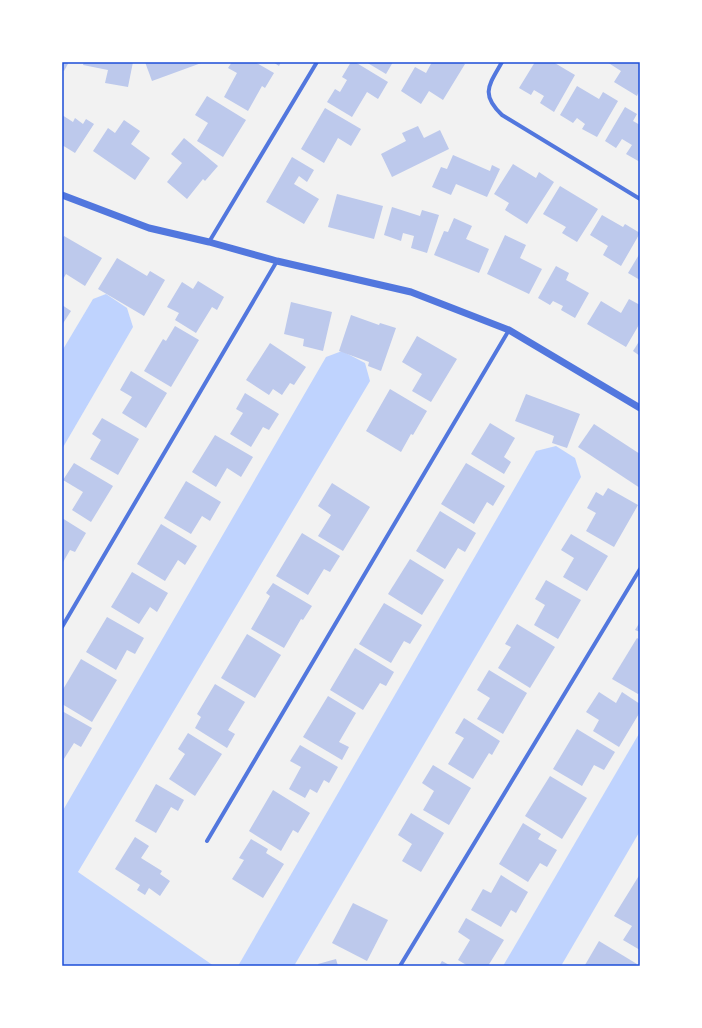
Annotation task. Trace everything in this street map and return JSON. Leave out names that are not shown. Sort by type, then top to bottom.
[{"type":"street","points":[[209,242],[317,62]]},
{"type":"street","points":[[502,62],[489,83],[488,92],[490,101],[502,116],[640,199]]},
{"type":"street","points":[[62,195],[149,228],[209,242],[277,261],[411,292],[509,330],[640,408]]},
{"type":"street","points":[[62,626],[277,261]]},
{"type":"street","points":[[207,841],[509,330]]},
{"type":"street","points":[[400,966],[640,569]]},
{"type":"water","points":[[106,294],[127,308],[133,327],[62,449],[62,351],[93,299]]},
{"type":"water","points":[[342,351],[365,363],[370,381],[78,872],[214,966],[62,966],[62,812],[326,357]]},
{"type":"water","points":[[556,446],[575,458],[581,477],[294,966],[238,966],[536,451]]},
{"type":"water","points":[[640,732],[640,831],[561,966],[503,966]]},
{"type":"building","points":[[62,62],[69,62],[64,71],[62,69]]},
{"type":"building","points":[[84,62],[133,62],[128,87],[105,83],[108,70],[83,65]]},
{"type":"building","points":[[145,62],[204,62],[152,81]]},
{"type":"building","points":[[232,62],[255,62],[274,73],[265,88],[262,86],[248,111],[224,97],[237,73],[228,68]]},
{"type":"building","points":[[273,62],[281,62],[279,66]]},
{"type":"building","points":[[351,62],[355,62],[388,82],[378,99],[367,92],[352,117],[327,102],[335,89],[340,92],[347,80],[342,77]]},
{"type":"building","points":[[366,62],[393,62],[386,74]]},
{"type":"building","points":[[432,62],[461,62],[465,64],[443,100],[429,91],[421,104],[401,91],[415,67],[426,73]]},
{"type":"building","points":[[535,62],[553,62],[575,75],[554,112],[540,103],[544,96],[534,90],[531,95],[519,88]]},
{"type":"building","points":[[607,62],[640,62],[640,89],[637,96],[614,82],[621,71]]},
{"type":"building","points":[[577,86],[599,99],[603,92],[618,101],[597,137],[582,129],[585,124],[577,118],[573,123],[560,115]]},
{"type":"building","points":[[207,96],[246,120],[223,157],[197,141],[208,123],[195,115]]},
{"type":"building","points":[[625,107],[637,114],[633,121],[640,125],[640,162],[626,154],[632,145],[622,139],[616,148],[605,141]]},
{"type":"building","points":[[325,108],[361,129],[351,146],[338,138],[324,163],[301,149]]},
{"type":"building","points":[[62,115],[73,122],[75,118],[83,124],[86,119],[94,124],[75,153],[62,145]]},
{"type":"building","points":[[124,120],[140,131],[131,144],[150,158],[135,180],[93,151],[108,128],[115,133]]},
{"type":"building","points":[[418,126],[424,138],[440,130],[449,149],[392,177],[381,154],[406,141],[402,133]]},
{"type":"building","points":[[184,138],[218,166],[205,181],[203,179],[187,199],[167,182],[182,163],[171,154]]},
{"type":"building","points":[[453,155],[490,171],[492,165],[500,169],[487,197],[456,184],[451,195],[432,187],[441,167],[447,169]]},
{"type":"building","points":[[292,157],[314,170],[307,182],[299,176],[294,184],[319,199],[304,224],[266,202]]},
{"type":"building","points":[[513,164],[536,178],[539,172],[554,182],[527,224],[505,210],[509,203],[494,194]]},
{"type":"building","points":[[560,186],[598,209],[577,242],[562,233],[566,227],[543,214]]},
{"type":"building","points":[[337,194],[383,206],[374,239],[328,227]]},
{"type":"building","points":[[392,207],[420,216],[422,210],[439,215],[427,253],[411,248],[414,236],[403,233],[401,241],[384,235]]},
{"type":"building","points":[[602,215],[623,227],[625,224],[640,233],[621,266],[603,255],[608,246],[590,235]]},
{"type":"building","points":[[454,218],[472,226],[466,239],[489,249],[479,273],[434,255],[444,231],[448,232]]},
{"type":"building","points":[[505,235],[526,245],[520,258],[542,269],[529,294],[487,274]]},
{"type":"building","points":[[64,236],[102,258],[85,286],[66,274],[62,281],[62,239]]},
{"type":"building","points":[[640,253],[640,280],[628,273]]},
{"type":"building","points":[[117,258],[147,276],[150,271],[165,280],[144,316],[98,289]]},
{"type":"building","points":[[556,266],[569,273],[566,280],[589,293],[575,318],[561,310],[563,306],[553,301],[550,305],[538,298]]},
{"type":"building","points":[[198,281],[224,297],[217,310],[212,307],[196,333],[175,320],[179,313],[167,307],[182,282],[193,289]]},
{"type":"building","points":[[629,299],[640,305],[640,323],[626,347],[587,324],[601,301],[621,313]]},
{"type":"building","points":[[291,302],[332,312],[323,351],[303,346],[304,339],[284,334]]},
{"type":"building","points":[[62,305],[71,311],[62,325]]},
{"type":"building","points":[[351,315],[379,325],[380,323],[396,328],[381,371],[368,366],[369,362],[339,351]]},
{"type":"building","points":[[175,326],[199,340],[171,387],[144,371],[163,339],[166,341]]},
{"type":"building","points":[[417,336],[457,359],[431,402],[412,391],[422,374],[402,362]]},
{"type":"building","points":[[640,340],[640,356],[633,351]]},
{"type":"building","points":[[270,343],[306,367],[294,385],[290,383],[282,395],[273,389],[269,395],[246,380]]},
{"type":"building","points":[[131,371],[167,393],[146,428],[122,413],[132,397],[120,390]]},
{"type":"building","points":[[390,389],[427,411],[401,452],[366,431]]},
{"type":"building","points":[[245,393],[279,414],[269,430],[263,427],[251,447],[230,434],[243,413],[236,409]]},
{"type":"building","points":[[526,394],[580,414],[567,448],[552,443],[554,436],[515,421]]},
{"type":"building","points":[[102,418],[139,439],[118,475],[90,459],[101,440],[92,434]]},
{"type":"building","points":[[490,423],[515,438],[504,457],[511,462],[504,474],[471,454]]},
{"type":"building","points":[[594,424],[640,454],[640,488],[578,447]]},
{"type":"building","points":[[215,435],[253,457],[241,477],[227,468],[216,487],[192,472]]},
{"type":"building","points":[[74,463],[113,486],[91,522],[72,510],[83,492],[63,480]]},
{"type":"building","points":[[466,463],[505,486],[493,506],[487,502],[474,524],[441,504]]},
{"type":"building","points":[[186,481],[221,502],[210,521],[202,516],[191,534],[164,518]]},
{"type":"building","points":[[332,483],[370,507],[343,551],[318,536],[331,515],[318,506]]},
{"type":"building","points":[[608,488],[638,505],[614,547],[586,531],[596,513],[587,508],[596,492],[603,496]]},
{"type":"building","points":[[440,511],[476,533],[465,552],[458,548],[445,569],[416,551]]},
{"type":"building","points":[[62,518],[86,533],[75,552],[70,550],[62,564]]},
{"type":"building","points":[[161,524],[197,546],[185,565],[178,560],[165,581],[137,564]]},
{"type":"building","points":[[302,533],[340,556],[330,572],[324,569],[308,595],[276,576]]},
{"type":"building","points":[[571,534],[608,556],[587,591],[563,577],[574,558],[561,550]]},
{"type":"building","points":[[410,559],[444,580],[422,615],[388,594]]},
{"type":"building","points":[[132,572],[168,593],[157,612],[150,607],[139,624],[111,607]]},
{"type":"building","points":[[546,580],[581,600],[558,639],[534,625],[545,605],[535,599]]},
{"type":"building","points":[[273,583],[312,606],[303,620],[301,619],[284,648],[251,629],[270,596],[266,593]]},
{"type":"building","points":[[384,603],[422,625],[410,644],[404,641],[391,663],[359,644]]},
{"type":"building","points":[[107,617],[144,638],[135,654],[127,650],[116,670],[86,652]]},
{"type":"building","points":[[640,622],[640,632],[635,630]]},
{"type":"building","points":[[517,624],[555,647],[530,688],[498,668],[511,647],[505,644]]},
{"type":"building","points":[[247,634],[281,655],[255,698],[221,678]]},
{"type":"building","points":[[637,638],[640,640],[640,692],[638,694],[612,679]]},
{"type":"building","points":[[355,648],[394,672],[386,686],[380,683],[363,710],[330,690]]},
{"type":"building","points":[[81,659],[117,680],[92,722],[62,704],[62,691]]},
{"type":"building","points":[[489,670],[527,693],[503,734],[477,719],[490,698],[477,690]]},
{"type":"building","points":[[215,684],[245,702],[228,730],[235,734],[227,748],[195,728],[201,717],[197,714]]},
{"type":"building","points":[[599,692],[616,703],[622,692],[640,704],[640,712],[619,747],[593,731],[599,720],[586,712]]},
{"type":"building","points":[[328,696],[356,713],[339,742],[349,747],[342,760],[303,737]]},
{"type":"building","points":[[62,711],[92,728],[81,747],[74,743],[62,762]]},
{"type":"building","points":[[464,718],[500,741],[492,755],[489,753],[473,779],[448,764],[464,738],[455,733]]},
{"type":"building","points":[[577,729],[615,752],[604,770],[594,765],[582,786],[553,769]]},
{"type":"building","points":[[188,733],[222,754],[195,796],[169,779],[185,754],[178,749]]},
{"type":"building","points":[[300,745],[338,767],[329,783],[324,780],[317,793],[310,789],[305,798],[289,789],[301,767],[290,761]]},
{"type":"building","points":[[433,765],[471,788],[449,825],[423,810],[434,791],[422,783]]},
{"type":"building","points":[[550,776],[587,798],[562,839],[525,816]]},
{"type":"building","points":[[156,784],[184,800],[178,811],[171,807],[156,833],[135,821]]},
{"type":"building","points":[[273,790],[310,813],[298,833],[293,830],[281,851],[249,831]]},
{"type":"building","points":[[411,813],[444,833],[421,872],[402,861],[412,844],[398,835]]},
{"type":"building","points":[[523,823],[541,834],[538,839],[557,850],[547,867],[540,863],[528,882],[499,864]]},
{"type":"building","points":[[135,837],[149,846],[141,858],[162,871],[160,874],[170,881],[160,896],[149,888],[145,895],[137,890],[140,885],[115,869]]},
{"type":"building","points":[[251,839],[268,849],[266,853],[284,864],[263,898],[232,879],[244,860],[239,858]]},
{"type":"building","points":[[640,874],[640,950],[623,940],[632,926],[614,916]]},
{"type":"building","points":[[501,875],[528,892],[516,913],[511,910],[501,927],[471,910],[483,889],[491,893]]},
{"type":"building","points":[[353,903],[388,920],[367,961],[332,943]]},
{"type":"building","points":[[466,918],[504,940],[488,966],[468,966],[458,960],[470,940],[458,932]]},
{"type":"building","points":[[599,941],[637,964],[635,966],[586,966],[585,965]]},
{"type":"building","points":[[336,959],[338,966],[319,966],[318,964]]},
{"type":"building","points":[[442,961],[451,966],[439,966]]}]
